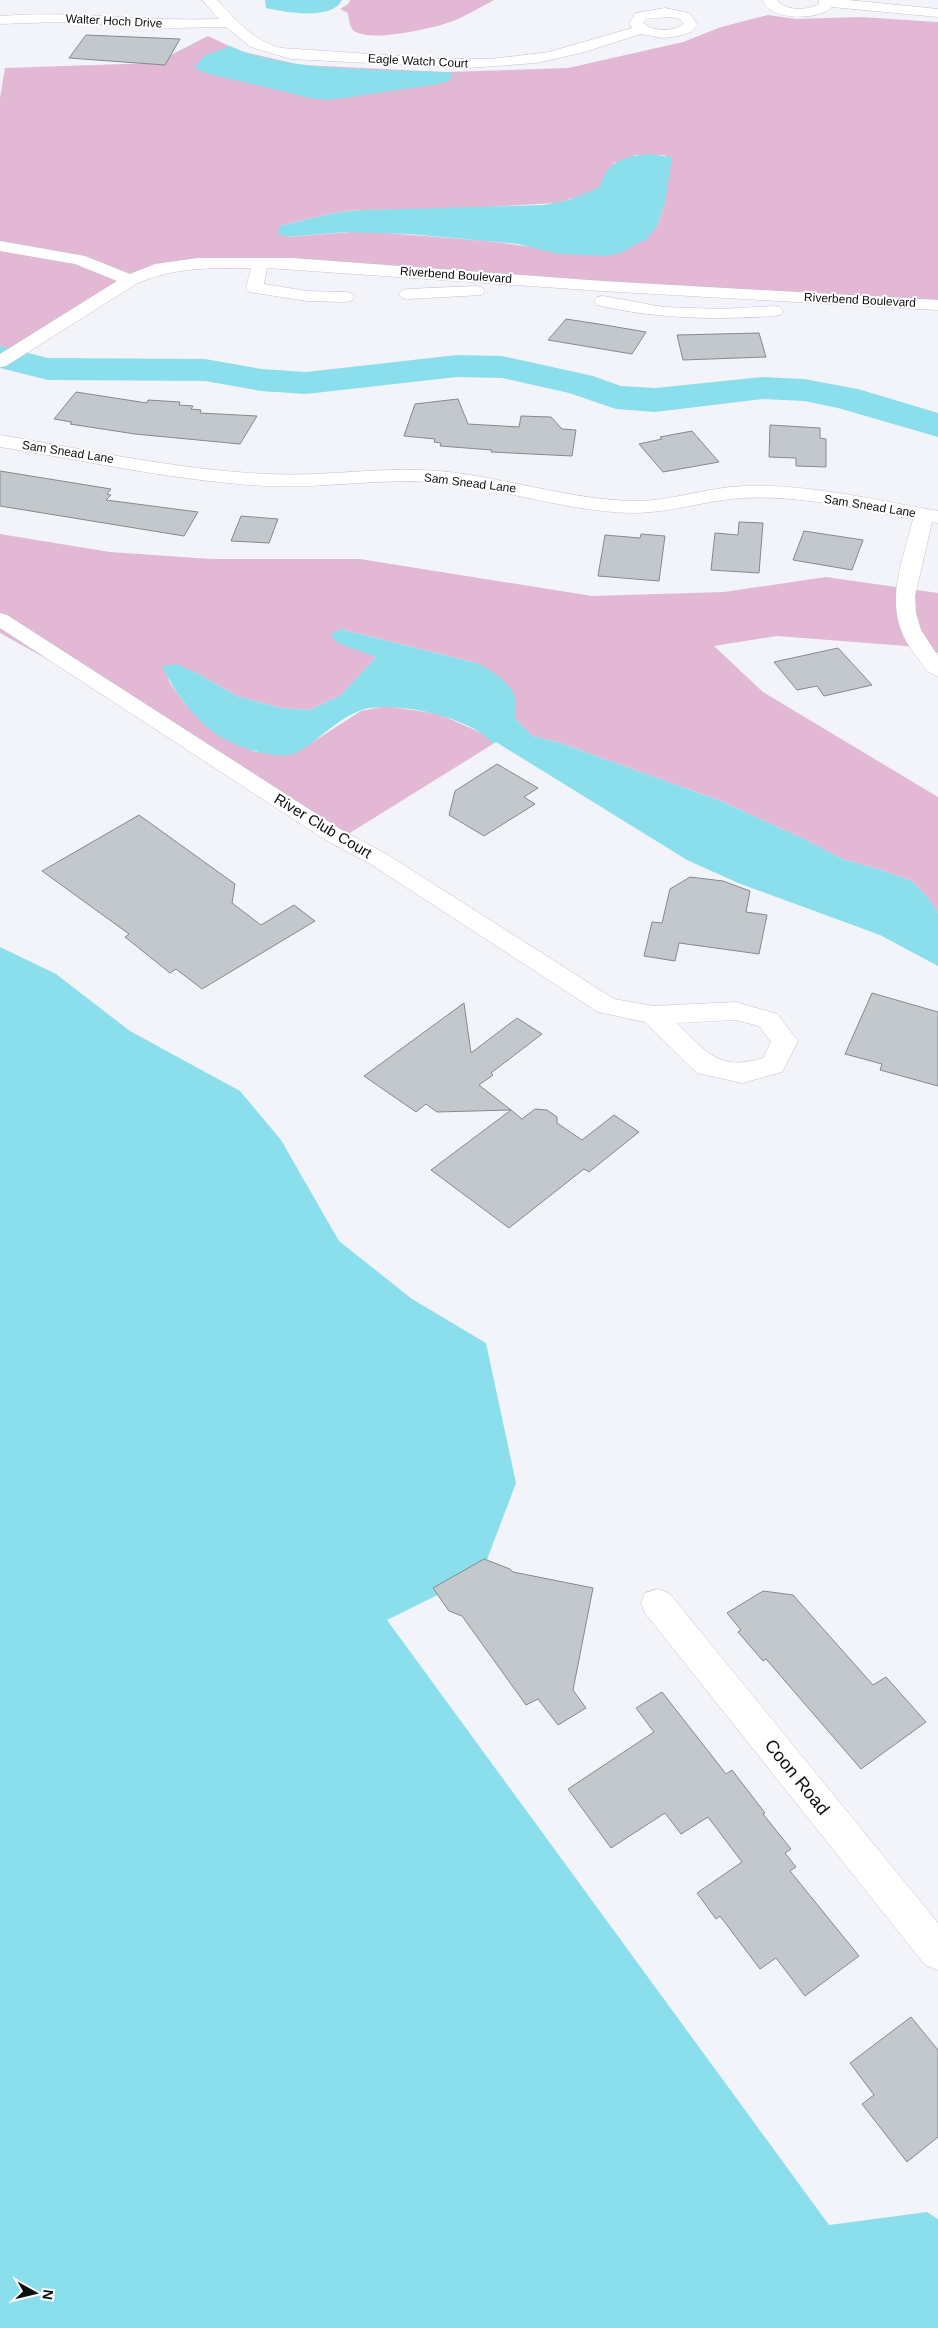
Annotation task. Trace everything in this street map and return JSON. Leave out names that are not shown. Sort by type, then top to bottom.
[{"type":"street","name":"Eagle Watch Court","points":[[209,0],[228,23],[253,43],[281,52],[477,64],[516,62],[550,56],[642,29]]},
{"type":"street","points":[[770,0],[771,4],[775,7],[799,12],[822,8],[826,1],[938,13]]},
{"type":"street","name":"Walter Hoch Drive","points":[[0,20],[52,17],[183,24],[228,23]]},
{"type":"street","points":[[0,246],[79,260],[130,280]]},
{"type":"street","points":[[260,263],[256,288],[306,296],[345,297]]},
{"type":"street","name":"Riverbend Boulevard","points":[[0,362],[130,280],[155,268],[177,265],[260,263],[534,285],[663,312],[722,314],[765,311],[834,313],[843,299],[938,305]]},
{"type":"street","points":[[408,294],[534,285]]},
{"type":"street","name":"Sam Snead Lane","points":[[0,441],[244,479],[297,481],[383,476],[436,477],[619,506],[660,506],[718,494],[766,492],[794,494],[931,516]]},
{"type":"street","points":[[931,516],[905,588],[904,603],[911,633],[922,652],[938,670]]},
{"type":"street","name":"River Club Court","points":[[0,619],[332,834],[380,860],[608,1006],[653,1015]]},
{"type":"street","name":"Coon Road","points":[[657,1603],[938,1952]]},
{"type":"shaded area","points":[[350,0],[494,0],[448,23],[397,34],[372,35],[354,31],[351,27],[348,13],[340,9],[348,4]]},
{"type":"shaded area","points":[[768,15],[796,19],[860,17],[938,22],[938,309],[271,266],[212,265],[152,274],[14,356],[0,353],[0,98],[5,68],[155,63],[208,36],[240,51],[301,65],[445,72],[568,68],[683,42],[721,27]],"holes":[[[636,155],[665,155],[665,202],[657,226],[532,247],[487,241],[362,231],[288,237],[280,226],[333,213],[362,210],[469,208],[557,203],[582,196],[600,187],[614,163]]]},
{"type":"shaded area","points":[[0,534],[110,552],[211,559],[360,559],[592,596],[724,592],[826,577],[938,593],[938,653],[906,646],[777,636],[714,646],[763,692],[938,797],[938,913],[928,898],[912,881],[842,859],[804,839],[721,801],[560,743],[533,736],[515,719],[476,663],[340,629],[338,643],[377,656],[341,695],[310,710],[281,708],[237,696],[197,673],[163,666],[170,683],[185,704],[214,732],[256,752],[297,752],[361,711],[386,706],[439,714],[486,735],[493,744],[337,841],[131,706],[0,633]]},
{"type":"water","points":[[265,0],[342,0],[337,7],[328,11],[295,13],[266,8]]},
{"type":"water","points":[[230,46],[278,61],[306,65],[335,68],[445,72],[451,73],[453,77],[446,82],[432,85],[329,100],[315,99],[209,74],[194,68],[204,56]]},
{"type":"water","points":[[650,154],[672,157],[665,202],[657,226],[647,239],[620,253],[607,256],[558,254],[518,244],[409,234],[346,232],[287,237],[277,233],[280,226],[333,213],[362,210],[543,205],[569,200],[600,187],[607,171],[625,158]]},
{"type":"water","points":[[340,629],[476,663],[493,673],[509,687],[515,698],[515,719],[533,736],[560,743],[721,801],[804,839],[842,859],[912,881],[928,898],[938,913],[938,966],[880,935],[738,883],[687,860],[496,742],[493,744],[483,734],[451,719],[412,709],[376,707],[362,710],[345,718],[298,752],[290,755],[267,754],[242,747],[213,732],[197,718],[184,702],[162,666],[176,664],[197,673],[237,696],[281,708],[310,710],[341,695],[376,657],[338,643],[330,635]]},
{"type":"water","points":[[0,947],[56,974],[130,1031],[240,1091],[281,1140],[339,1241],[412,1299],[486,1343],[516,1483],[482,1573],[387,1620],[829,2225],[927,2212],[938,2219],[938,2328],[0,2328]]},
{"type":"building","points":[[86,35],[180,39],[165,65],[69,58]]},
{"type":"building","points":[[566,319],[646,332],[632,354],[548,340]]},
{"type":"building","points":[[759,333],[766,357],[683,360],[677,335]]},
{"type":"building","points":[[76,392],[147,403],[148,400],[180,402],[179,405],[193,406],[191,409],[201,410],[200,413],[257,416],[240,444],[135,434],[70,424],[72,422],[54,419]]},
{"type":"building","points":[[458,399],[468,424],[519,427],[521,416],[551,417],[562,429],[576,430],[572,456],[491,452],[492,450],[440,446],[441,443],[434,442],[435,439],[404,436],[415,404]]},
{"type":"building","points":[[770,425],[820,428],[820,438],[826,439],[826,467],[796,466],[796,458],[769,457]]},
{"type":"building","points":[[692,431],[719,462],[663,472],[639,444],[662,439],[660,437]]},
{"type":"building","points":[[0,471],[111,489],[107,494],[111,495],[106,500],[198,512],[184,536],[0,506]]},
{"type":"building","points":[[241,516],[278,519],[269,543],[231,541]]},
{"type":"building","points":[[739,522],[763,523],[759,573],[711,570],[715,533],[738,535]]},
{"type":"building","points":[[804,531],[863,540],[852,570],[793,560]]},
{"type":"building","points":[[641,534],[665,536],[659,581],[598,576],[605,535],[640,538]]},
{"type":"building","points":[[838,648],[872,685],[824,696],[817,686],[797,690],[774,662]]},
{"type":"building","points":[[497,764],[538,788],[524,797],[535,804],[484,836],[449,815],[455,791]]},
{"type":"building","points":[[139,815],[235,884],[232,903],[261,925],[294,905],[315,921],[202,989],[176,969],[170,973],[125,937],[129,934],[42,871]]},
{"type":"building","points":[[690,877],[723,881],[750,891],[746,912],[767,915],[759,954],[679,943],[675,961],[644,956],[652,922],[662,923],[670,889]]},
{"type":"building","points":[[872,993],[938,1012],[938,1086],[880,1070],[882,1064],[845,1054]]},
{"type":"building","points":[[464,1003],[471,1053],[517,1018],[542,1034],[491,1073],[493,1075],[479,1085],[511,1110],[437,1112],[426,1104],[416,1112],[364,1076]]},
{"type":"building","points":[[535,1109],[547,1110],[557,1117],[557,1123],[582,1140],[614,1115],[639,1132],[589,1172],[584,1169],[509,1228],[431,1170],[511,1110],[522,1119]]},
{"type":"building","points":[[484,1559],[510,1569],[513,1572],[593,1588],[573,1690],[586,1708],[558,1725],[538,1699],[526,1705],[462,1616],[449,1611],[433,1588]]},
{"type":"building","points":[[763,1591],[793,1595],[873,1685],[886,1677],[926,1722],[861,1769],[766,1659],[763,1661],[738,1632],[741,1630],[727,1613]]},
{"type":"building","points":[[662,1692],[726,1774],[732,1770],[765,1813],[763,1814],[791,1849],[785,1853],[796,1867],[790,1871],[859,1956],[805,1996],[776,1958],[760,1969],[720,1916],[716,1919],[697,1893],[742,1862],[708,1817],[681,1834],[665,1813],[611,1848],[568,1789],[654,1732],[636,1708]]},
{"type":"building","points":[[911,2017],[938,2050],[938,2137],[907,2162],[862,2104],[874,2095],[850,2063]]},
{"type":"waterway","points":[[0,357],[48,369],[205,370],[261,380],[306,383],[355,379],[457,366],[502,367],[580,384],[616,397],[655,400],[763,388],[804,390],[844,397],[938,425]]}]
